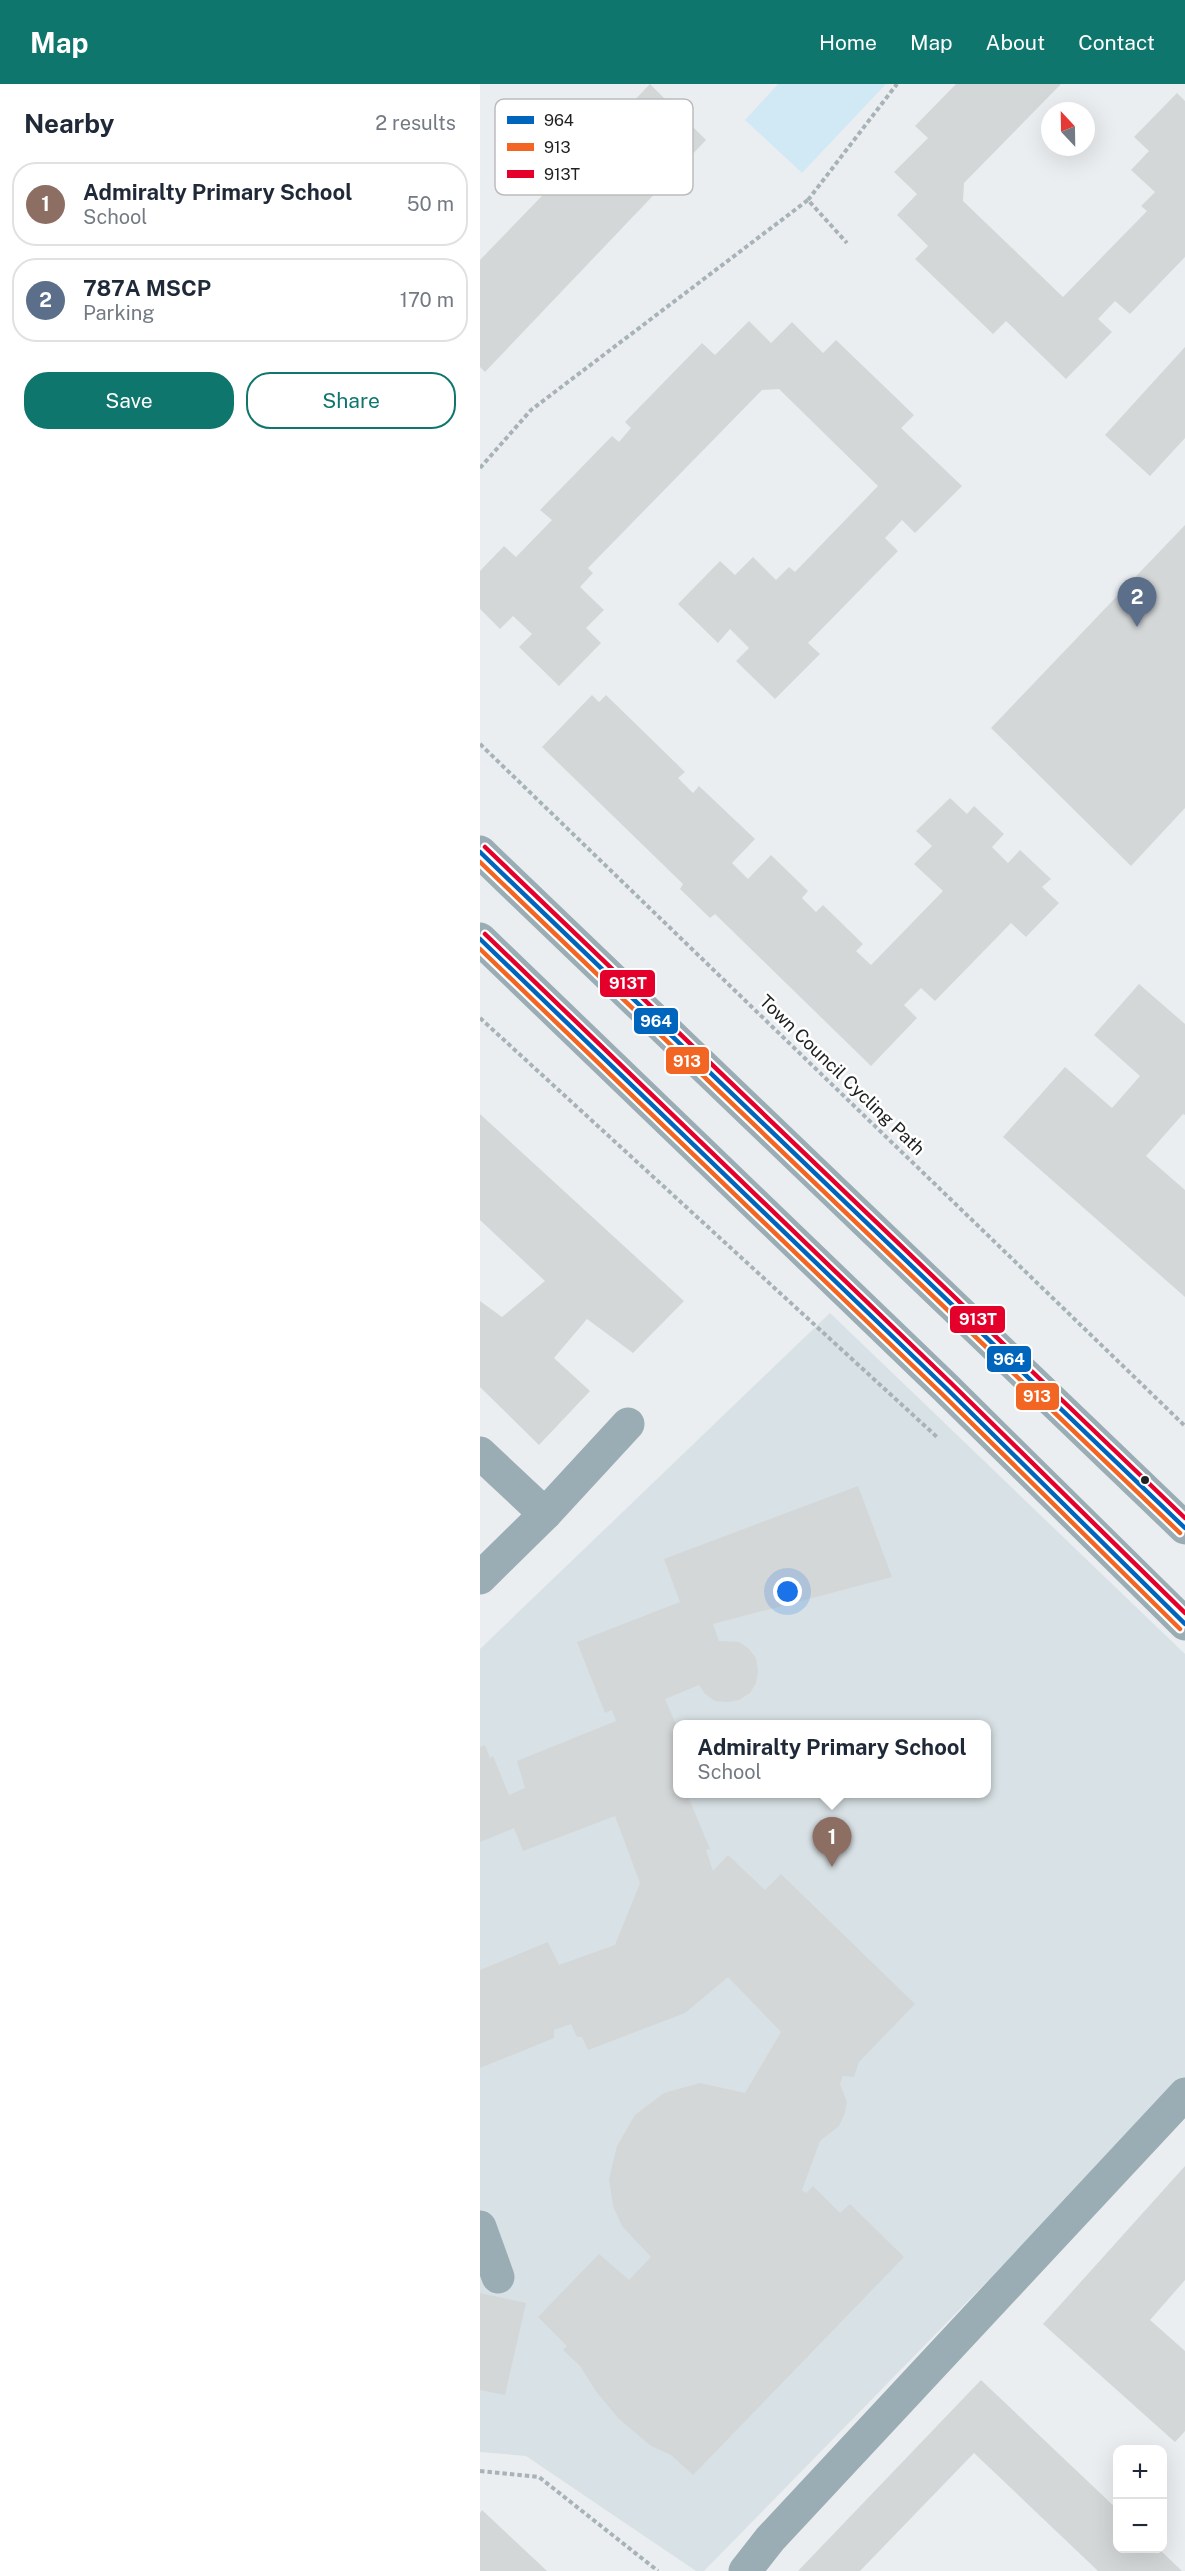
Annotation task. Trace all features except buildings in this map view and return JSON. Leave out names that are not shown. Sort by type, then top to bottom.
[{"type":"street","points":[[480,852],[1185,1528]]},
{"type":"street","points":[[480,939],[945,1387],[1185,1624]]},
{"type":"street","points":[[480,1578],[628,1424]]},
{"type":"street","points":[[480,1453],[544,1514]]},
{"type":"street","points":[[745,2571],[770,2539],[1185,2094]]},
{"type":"street","points":[[480,2227],[498,2277]]},
{"type":"path","points":[[480,468],[531,410],[808,200],[897,84]]},
{"type":"path","points":[[808,200],[847,243]]},
{"type":"path","name":"Town Council Cycling Path","points":[[480,744],[1185,1426]]},
{"type":"path","points":[[480,1018],[946,1445]]},
{"type":"path","points":[[480,2471],[538,2477],[658,2571]]},
{"type":"shaded area","points":[[778,84],[886,84],[802,173],[745,120]]},
{"type":"shaded area","points":[[830,1313],[1185,1654],[1185,2079],[704,2571],[696,2571],[526,2456],[480,2452],[480,1649]]},
{"type":"transit line","name":"913T","points":[[485,847],[1185,1518]]},
{"type":"transit line","name":"964","points":[[480,852],[1185,1528]]},
{"type":"transit line","name":"913","points":[[480,862],[1180,1533]]},
{"type":"transit line","name":"913T","points":[[485,934],[950,1382],[1185,1613]]},
{"type":"transit line","name":"964","points":[[480,939],[945,1387],[1185,1624]]},
{"type":"transit line","name":"913","points":[[480,949],[940,1392],[1180,1629]]},
{"type":"place","name":"787A MSCP","points":[[1137,627]]},
{"type":"place","name":"Admiralty Primary School","points":[[832,1867]]}]
